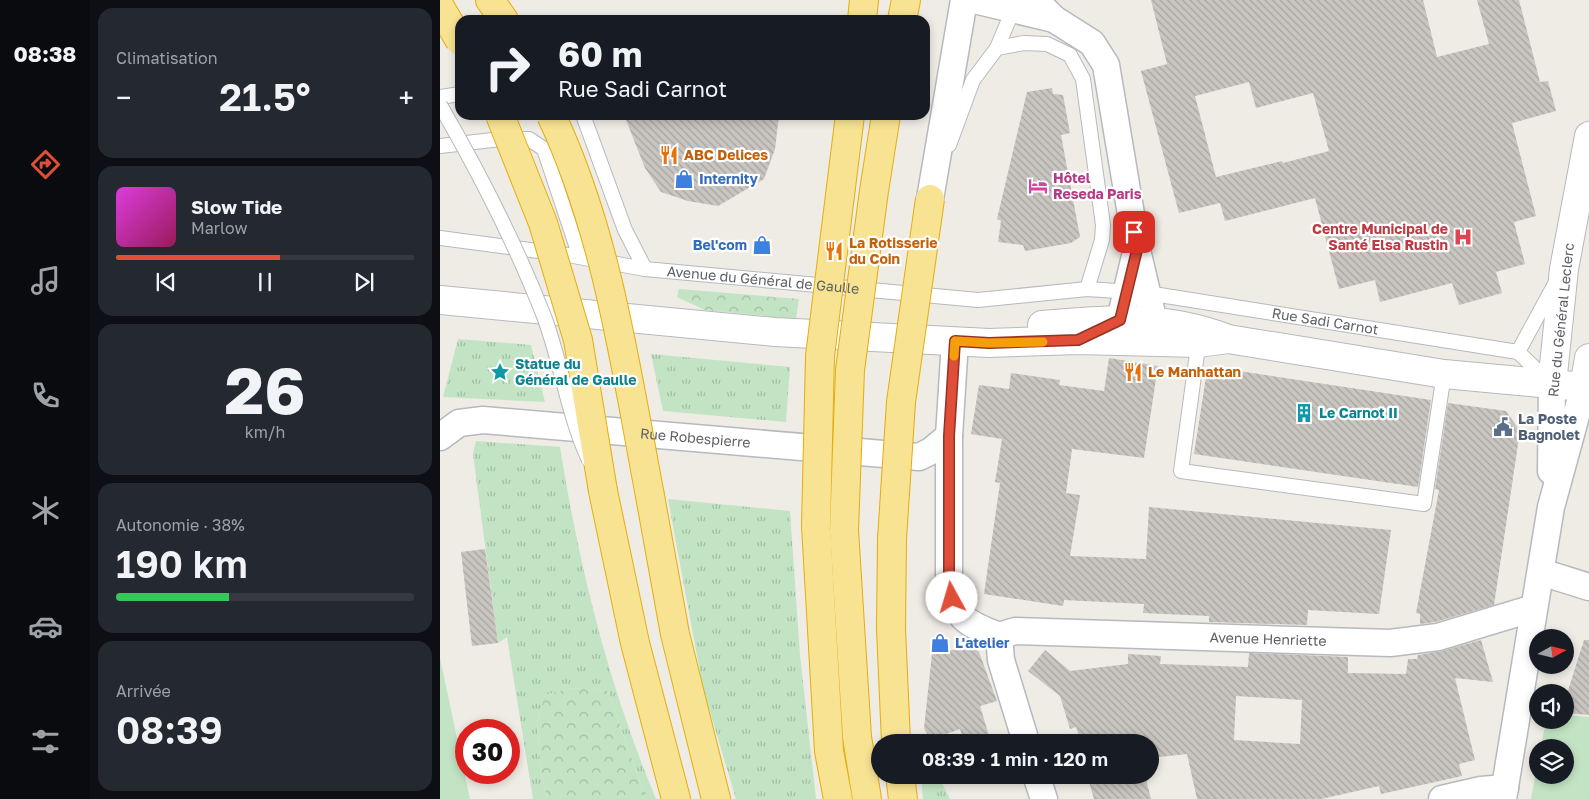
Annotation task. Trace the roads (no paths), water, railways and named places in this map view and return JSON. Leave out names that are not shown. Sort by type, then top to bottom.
[{"type":"highway","points":[[490,0],[500,15]]},
{"type":"highway","points":[[862,15],[864,0]]},
{"type":"highway","points":[[903,15],[906,0]]},
{"type":"highway","points":[[440,8],[455,32]]},
{"type":"highway","points":[[502,120],[543,223],[578,340],[603,491],[635,643],[671,787],[676,799]]},
{"type":"highway","points":[[552,120],[594,228],[620,333],[675,634],[716,799]]},
{"type":"highway","points":[[838,799],[828,751],[816,526],[820,356],[849,120]]},
{"type":"highway","points":[[867,799],[856,737],[844,530],[850,370],[885,120]]},
{"type":"highway","points":[[896,734],[891,629],[892,539],[901,402],[930,199]]},
{"type":"highway","points":[[901,784],[903,799]]},
{"type":"street","points":[[930,199],[964,0]]},
{"type":"street","points":[[974,0],[1022,3],[1054,19],[1092,44],[1106,65],[1137,250],[1137,292],[1154,322]]},
{"type":"street","name":"Rue du Général Leclerc","points":[[1551,507],[1552,384],[1564,269],[1589,136]]},
{"type":"street","points":[[1078,340],[1120,320],[1137,292]]},
{"type":"street","points":[[440,300],[775,332],[989,343],[1199,336],[1444,374],[1586,387]]},
{"type":"street","points":[[955,341],[978,331],[1084,320],[1154,322],[1199,336]]},
{"type":"street","points":[[955,341],[949,436],[949,588],[954,608],[965,620],[999,636],[1001,660],[1024,734]]},
{"type":"street","name":"Rue du Général Leclerc","points":[[1504,794],[1551,507],[1586,387],[1589,358]]},
{"type":"street","name":"Rue Robespierre","points":[[440,436],[459,423],[483,420],[919,457],[931,451],[949,436]]},
{"type":"street","points":[[1541,572],[1589,588]]},
{"type":"street","name":"Avenue Henriette","points":[[999,636],[1015,631],[1390,644],[1438,637],[1534,608]]},
{"type":"street","points":[[1039,784],[1044,799]]},
{"type":"street","points":[[1442,799],[1481,790],[1504,794]]},
{"type":"lane","points":[[930,199],[973,80],[997,48],[1022,3]]},
{"type":"lane","points":[[997,48],[1024,42],[1047,44],[1070,55],[1083,79],[1103,225],[1102,240],[1087,289]]},
{"type":"lane","points":[[440,97],[455,95]]},
{"type":"lane","points":[[440,105],[495,204],[511,239],[545,321],[575,431],[603,491]]},
{"type":"lane","points":[[585,120],[625,230],[644,269]]},
{"type":"lane","points":[[440,146],[501,139],[529,139],[544,149],[580,257]]},
{"type":"lane","name":"Avenue du Général de Gaulle","points":[[440,238],[580,257],[644,269],[978,300],[1087,289]]},
{"type":"lane","points":[[1552,384],[1518,352],[1564,269]]},
{"type":"lane","name":"Rue Sadi Carnot","points":[[1087,289],[1137,292],[1518,352]]},
{"type":"lane","points":[[1199,336],[1180,471],[1424,504],[1444,374]]},
{"type":"place","name":"ABC Delices","points":[[669,155]]},
{"type":"place","name":"Internity","points":[[684,179]]},
{"type":"place","name":"Hôtel Reseda Paris","points":[[1038,186]]},
{"type":"place","name":"Centre Municipal de Santé Elsa Rustin","points":[[1463,237]]},
{"type":"place","name":"Bel'com","points":[[762,245]]},
{"type":"place","name":"La Rotisserie du Coin","points":[[834,251]]},
{"type":"place","name":"Statue du Général de Gaulle","points":[[500,372]]},
{"type":"place","name":"Le Manhattan","points":[[1133,372]]},
{"type":"place","name":"Le Carnot II","points":[[1304,413]]},
{"type":"place","name":"La Poste Bagnolet","points":[[1503,427]]},
{"type":"place","name":"L'atelier","points":[[940,643]]}]
